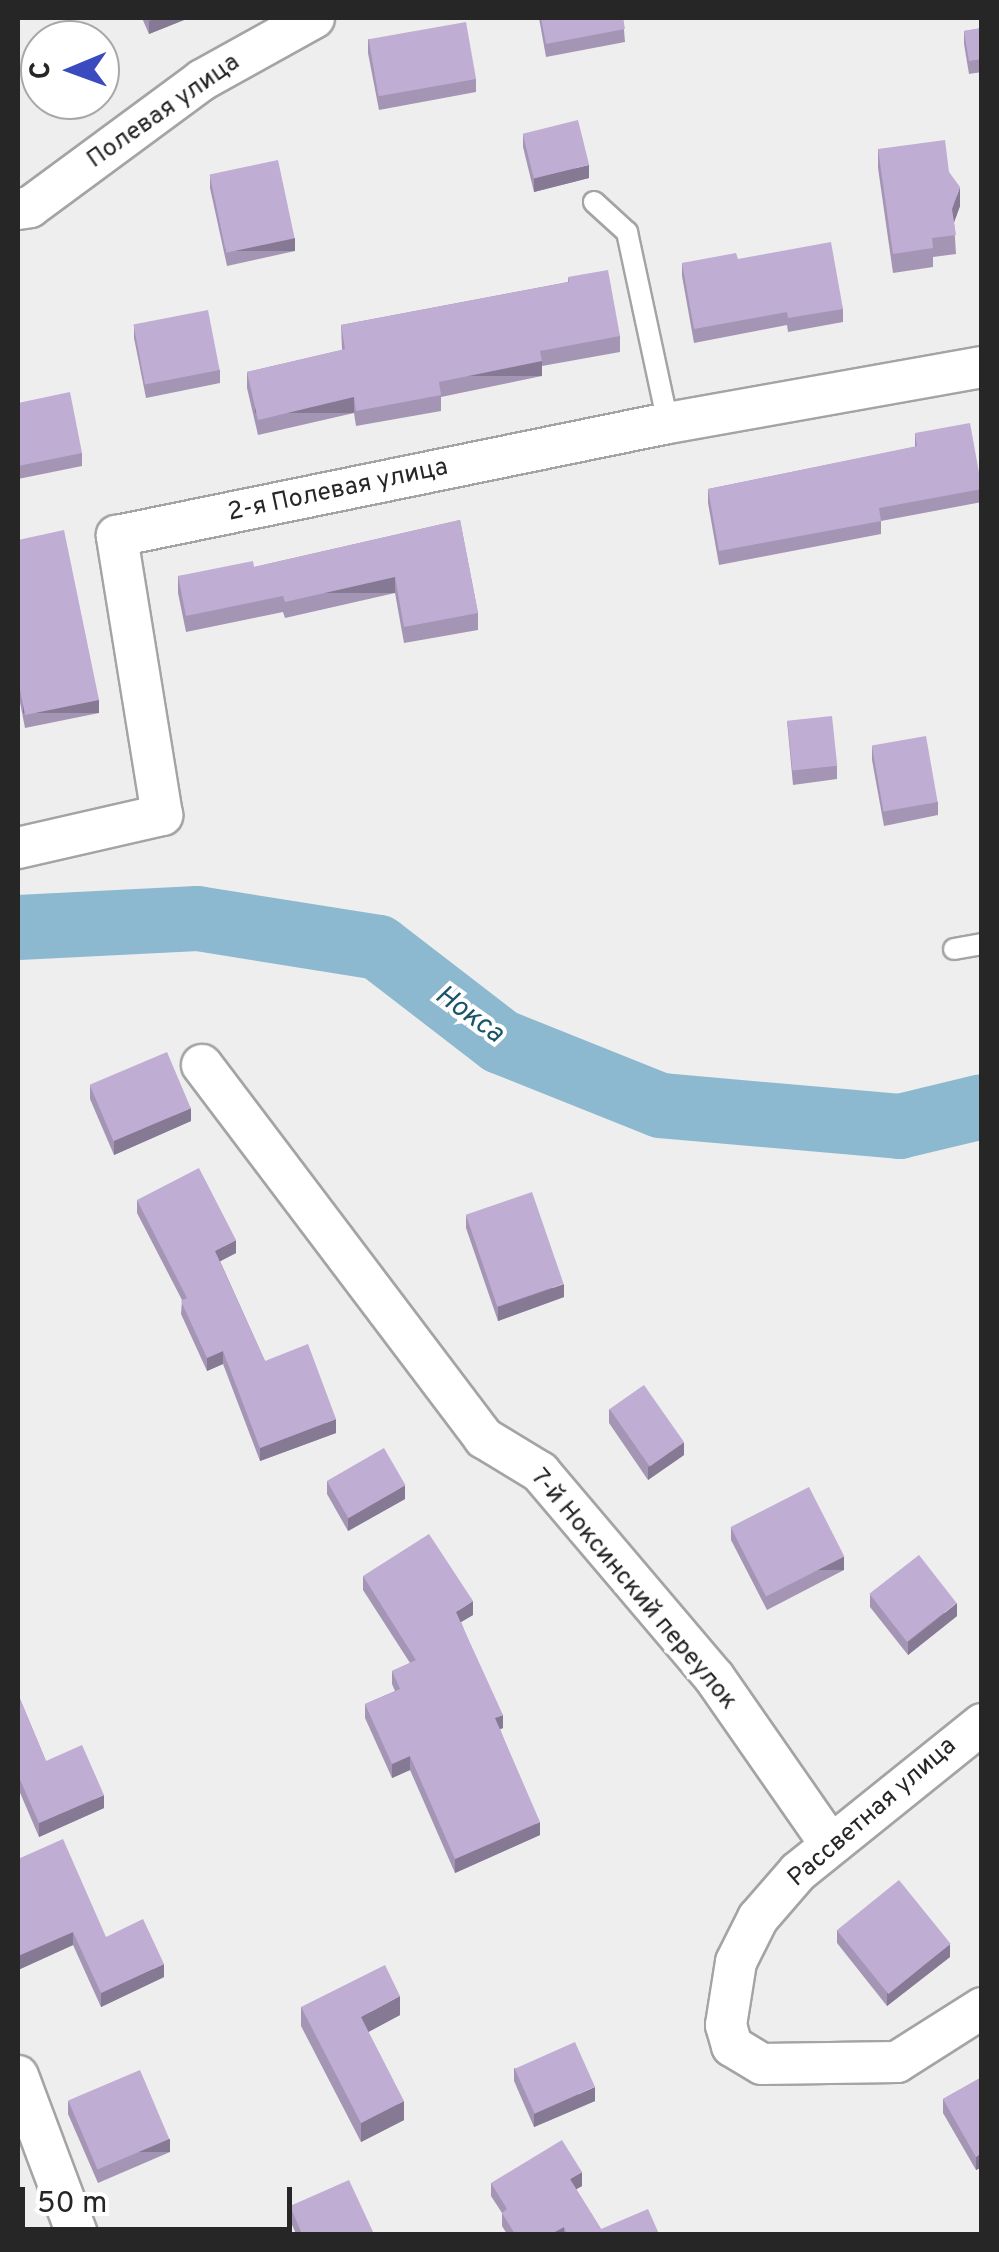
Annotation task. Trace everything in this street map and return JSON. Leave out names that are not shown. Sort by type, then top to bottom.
[{"type":"street","name":"Полевая улица","points":[[18,209],[30,207],[202,80],[314,18]]},
{"type":"street","name":"2-я Полевая улица","points":[[18,848],[162,815],[117,536],[668,423],[982,366]]},
{"type":"street","name":"7-й Ноксинский переулок","points":[[202,1065],[484,1438],[540,1472],[714,1677],[830,1844]]},
{"type":"street","name":"Рассветная улица","points":[[982,1724],[830,1844],[758,1918],[736,1962],[726,2025],[732,2046],[762,2064],[898,2062],[982,2008]]},
{"type":"street","points":[[18,2076],[77,2234]]},
{"type":"lane","points":[[594,202],[627,232],[668,423]]},
{"type":"lane","points":[[954,950],[982,944]]},
{"type":"building","points":[[541,18],[623,18],[625,29],[546,44]]},
{"type":"building","points":[[466,22],[476,79],[379,96],[369,39]]},
{"type":"building","points":[[982,28],[982,59],[969,61],[964,31]]},
{"type":"building","points":[[578,120],[589,165],[534,178],[523,134]]},
{"type":"building","points":[[945,140],[949,172],[960,187],[952,209],[956,235],[932,238],[933,248],[893,254],[878,149]]},
{"type":"building","points":[[278,160],[295,238],[226,253],[210,175]]},
{"type":"building","points":[[831,242],[843,309],[788,318],[787,312],[694,329],[682,263],[736,253],[738,259]]},
{"type":"building","points":[[608,270],[620,336],[540,351],[542,361],[439,382],[441,395],[356,411],[354,397],[258,420],[247,372],[345,349],[341,325],[569,282],[568,277]]},
{"type":"building","points":[[208,310],[220,370],[145,384],[133,325]]},
{"type":"building","points":[[70,392],[82,453],[18,466],[18,403]]},
{"type":"building","points":[[970,423],[982,489],[879,508],[881,521],[719,551],[708,489],[917,446],[915,433]]},
{"type":"building","points":[[460,520],[478,613],[404,627],[395,577],[285,602],[283,596],[186,616],[178,576],[253,561],[254,567]]},
{"type":"building","points":[[64,530],[99,700],[25,715],[18,679],[18,540]]},
{"type":"building","points":[[832,716],[837,766],[792,770],[787,721]]},
{"type":"building","points":[[926,736],[938,802],[883,812],[872,746]]},
{"type":"building","points":[[167,1052],[191,1108],[114,1141],[90,1085]]},
{"type":"building","points":[[199,1168],[236,1240],[215,1251],[265,1361],[308,1344],[336,1419],[260,1448],[223,1351],[207,1358],[181,1301],[187,1298],[137,1200]]},
{"type":"building","points":[[532,1192],[564,1284],[497,1307],[466,1215]]},
{"type":"building","points":[[644,1385],[684,1442],[650,1466],[610,1409]]},
{"type":"building","points":[[384,1448],[406,1485],[348,1518],[327,1481]]},
{"type":"building","points":[[809,1487],[844,1556],[766,1596],[731,1527]]},
{"type":"building","points":[[429,1534],[473,1601],[456,1612],[503,1715],[495,1718],[540,1822],[455,1859],[410,1756],[392,1764],[365,1704],[400,1689],[392,1671],[416,1660],[363,1576]]},
{"type":"building","points":[[919,1555],[957,1603],[907,1642],[869,1594]]},
{"type":"building","points":[[18,1694],[46,1761],[82,1745],[104,1795],[39,1823],[18,1775]]},
{"type":"building","points":[[63,1839],[106,1937],[143,1919],[164,1964],[101,1993],[73,1932],[18,1956],[18,1859]]},
{"type":"building","points":[[899,1880],[951,1944],[888,1994],[837,1930]]},
{"type":"building","points":[[385,1965],[400,1996],[361,2017],[404,2101],[361,2123],[301,2007]]},
{"type":"building","points":[[575,2042],[595,2087],[535,2114],[515,2069]]},
{"type":"building","points":[[140,2070],[169,2139],[98,2170],[68,2100]]},
{"type":"building","points":[[982,2077],[982,2153],[976,2157],[943,2099]]},
{"type":"building","points":[[562,2140],[582,2172],[570,2179],[601,2229],[648,2209],[659,2234],[567,2234],[564,2227],[551,2234],[515,2234],[502,2213],[507,2209],[491,2183]]},
{"type":"building","points":[[349,2180],[374,2234],[302,2234],[290,2206]]},
{"type":"building","points":[[213,2227],[216,2234],[195,2234]]},
{"type":"waterway","name":"Нокса","points":[[18,927],[197,918],[378,947],[500,1041],[660,1105],[899,1126],[982,1106]]}]
